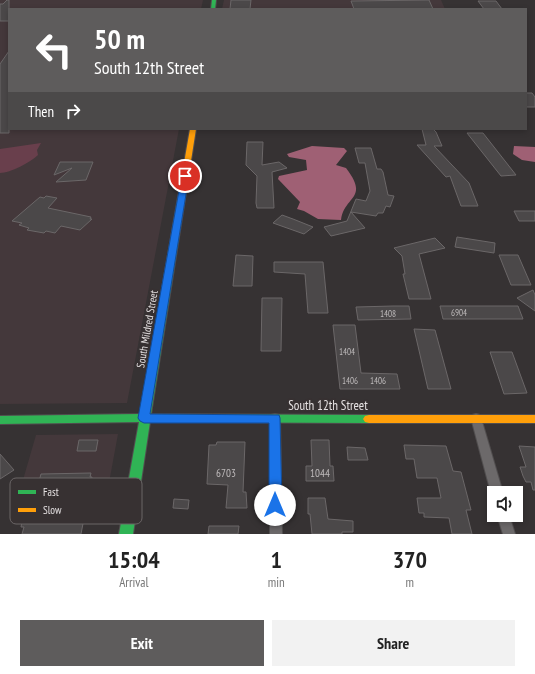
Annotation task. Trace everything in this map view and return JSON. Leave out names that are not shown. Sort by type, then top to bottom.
[{"type":"main road","name":"South Mildred Street","points":[[135,478],[193,130]]},
{"type":"main road","name":"South 12th Street","points":[[0,420],[144,418],[535,419]]},
{"type":"main road","name":"South Mildred Street","points":[[126,534],[128,524]]},
{"type":"street","points":[[274,418],[276,534]]},
{"type":"street","points":[[476,418],[495,486]]},
{"type":"street","points":[[505,522],[509,534]]},
{"type":"shaded area","points":[[0,0],[203,0],[201,8],[8,8],[8,130],[179,130],[127,403],[0,404]]},
{"type":"shaded area","points":[[224,0],[441,0],[445,8],[222,8]]},
{"type":"shaded area","points":[[41,143],[37,150],[38,155],[35,158],[15,169],[0,173],[0,149]]},
{"type":"shaded area","points":[[312,146],[344,148],[347,151],[336,165],[346,168],[353,178],[356,186],[356,192],[354,197],[346,206],[341,220],[318,219],[304,211],[297,209],[300,202],[278,179],[279,176],[307,170],[306,160],[289,157],[287,154]]},
{"type":"shaded area","points":[[514,146],[535,147],[535,162],[522,160],[513,154]]},
{"type":"shaded area","points":[[118,434],[110,478],[24,478],[36,435]]},
{"type":"building","points":[[9,0],[8,21],[0,21],[0,4],[3,4]]},
{"type":"building","points":[[231,0],[251,0],[250,8],[230,8]]},
{"type":"building","points":[[429,0],[433,8],[354,8],[351,1]]},
{"type":"building","points":[[478,1],[496,1],[501,8],[483,8]]},
{"type":"building","points":[[8,52],[9,133],[0,133],[0,64]]},
{"type":"building","points":[[527,93],[532,93],[535,97],[535,107],[527,107]]},
{"type":"building","points":[[422,130],[434,130],[442,146],[434,146],[469,183],[478,206],[461,206],[450,176],[446,177],[417,145],[426,145]]},
{"type":"building","points":[[467,133],[483,133],[516,175],[501,176]]},
{"type":"building","points":[[247,142],[263,142],[262,165],[279,162],[287,168],[272,172],[274,208],[257,208],[257,176],[246,165]]},
{"type":"building","points":[[355,148],[371,148],[377,169],[381,169],[383,172],[388,195],[394,196],[390,207],[386,206],[383,213],[378,213],[376,216],[351,212],[365,228],[331,236],[324,227],[347,221],[356,199],[366,201],[370,191],[365,163],[359,163]]},
{"type":"building","points":[[60,162],[93,162],[86,180],[56,182],[72,168],[54,175]]},
{"type":"building","points":[[46,196],[57,198],[48,208],[91,217],[90,219],[92,219],[80,230],[61,226],[55,233],[27,230],[29,228],[19,225],[22,223],[12,221],[40,197],[44,198]]},
{"type":"building","points":[[514,211],[535,211],[535,221],[519,221]]},
{"type":"building","points":[[282,215],[313,227],[304,234],[273,223]]},
{"type":"building","points":[[457,237],[495,243],[494,253],[455,247]]},
{"type":"building","points":[[435,238],[445,248],[419,254],[431,299],[409,299],[403,274],[405,274],[402,256],[394,248]]},
{"type":"building","points":[[236,255],[253,256],[252,286],[233,286]]},
{"type":"building","points":[[499,255],[518,255],[531,285],[511,285]]},
{"type":"building","points":[[274,262],[323,262],[328,313],[308,313],[305,274],[274,272]]},
{"type":"building","points":[[533,290],[535,295],[535,311],[517,298]]},
{"type":"building","points":[[262,298],[282,298],[281,351],[261,351]]},
{"type":"building","points":[[409,306],[411,319],[358,320],[356,307]]},
{"type":"building","points":[[440,306],[518,306],[523,319],[443,319]]},
{"type":"building","points":[[333,325],[355,325],[361,373],[397,374],[400,389],[340,389]]},
{"type":"building","points":[[414,329],[435,330],[451,389],[428,389]]},
{"type":"building","points":[[490,352],[512,352],[527,393],[504,394]]},
{"type":"building","points":[[79,440],[98,440],[96,451],[77,451]]},
{"type":"building","points":[[311,440],[329,440],[330,466],[333,466],[334,481],[306,481],[306,466],[312,466]]},
{"type":"building","points":[[217,442],[245,442],[243,492],[246,492],[247,508],[226,508],[228,485],[207,484],[209,445],[216,445]]},
{"type":"building","points":[[404,445],[446,446],[453,471],[461,472],[471,510],[466,510],[472,534],[452,534],[449,518],[424,517],[424,513],[419,513],[417,498],[441,498],[437,478],[417,478],[414,459],[406,459]]},
{"type":"building","points":[[519,446],[535,447],[535,490],[533,490],[531,482],[526,482],[523,476],[520,467],[526,467]]},
{"type":"building","points":[[347,447],[365,448],[368,460],[348,460]]},
{"type":"building","points":[[0,454],[14,470],[0,479]]},
{"type":"building","points":[[91,473],[90,477],[92,477],[40,478],[41,474]]},
{"type":"building","points":[[308,498],[325,498],[328,519],[353,521],[353,532],[342,532],[342,534],[312,534],[310,514],[308,514]]},
{"type":"building","points":[[174,499],[189,500],[188,509],[173,508]]},
{"type":"building","points":[[22,524],[83,524],[81,534],[22,534],[24,527],[21,527]]},
{"type":"building","points":[[209,526],[239,526],[238,534],[208,534]]},
{"type":"traffic: fast","points":[[213,8],[214,0]]},
{"type":"traffic: fast","points":[[135,478],[175,237]]},
{"type":"traffic: fast","points":[[0,420],[144,418],[369,419]]},
{"type":"traffic: fast","points":[[126,534],[128,524]]},
{"type":"traffic: slow","points":[[175,237],[193,130]]},
{"type":"traffic: slow","points":[[369,419],[535,419]]},
{"type":"route","points":[[185,176],[144,418],[274,418],[275,505]]}]
